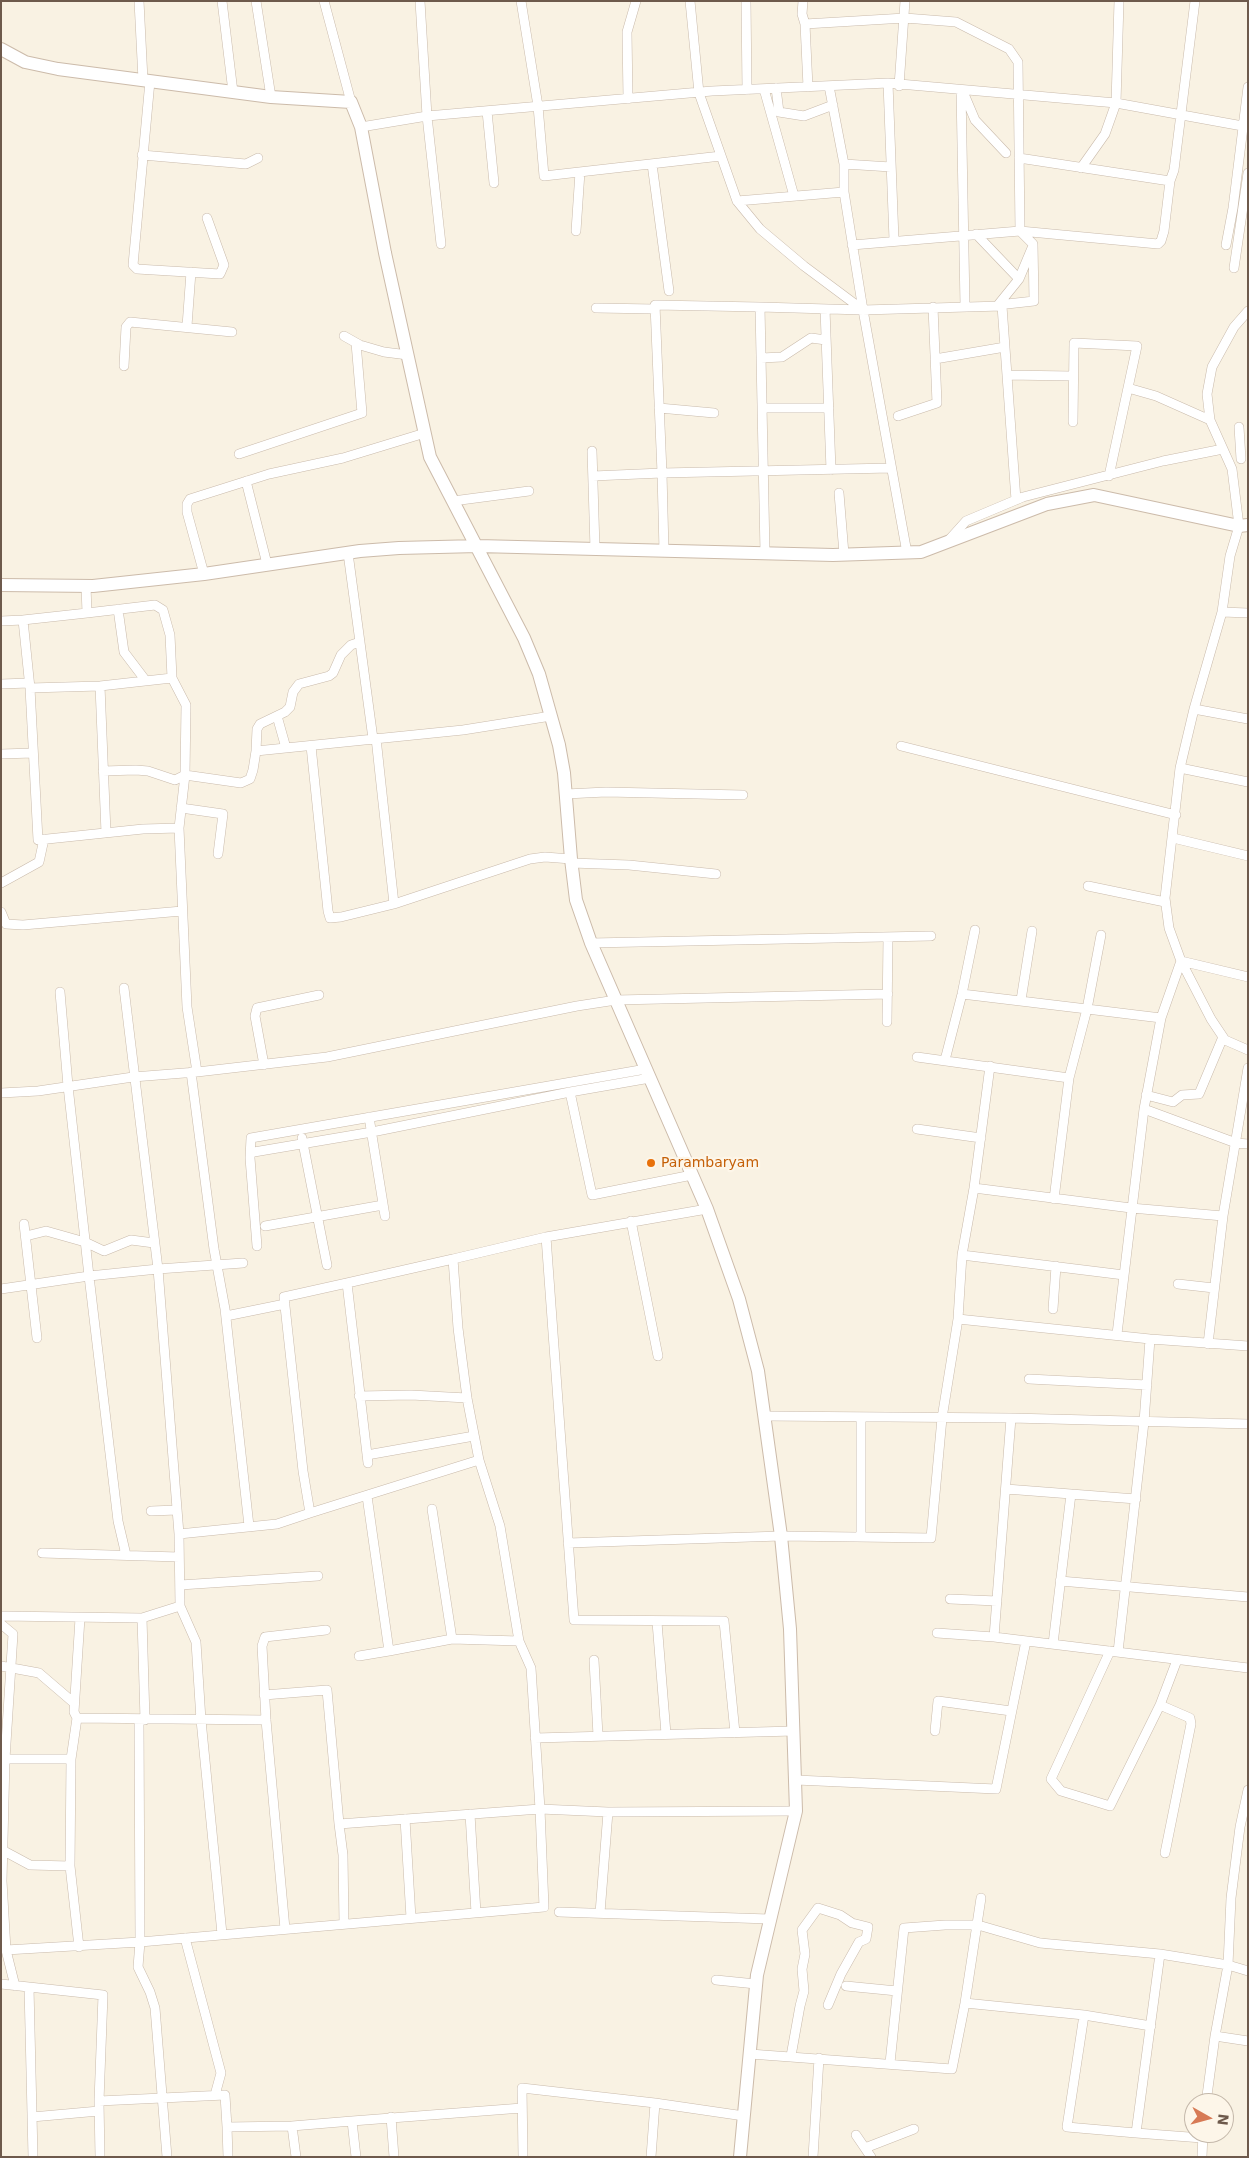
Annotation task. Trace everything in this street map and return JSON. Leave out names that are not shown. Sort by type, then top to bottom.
[{"type":"main road","points":[[1,49],[26,62],[39,65],[271,97],[351,102],[361,127],[430,457],[478,546],[524,638],[538,674],[559,745],[566,794],[576,900],[591,943],[707,1209],[739,1299],[758,1371],[781,1536],[790,1629],[796,1811],[769,1919],[756,1984],[740,2157]]},
{"type":"main road","points":[[1,585],[86,586],[204,574],[348,553],[399,548],[478,546],[765,553],[844,554],[921,552],[1047,504],[1094,495],[1243,525]]},
{"type":"street","points":[[139,1],[146,80],[133,265],[137,269],[220,274],[224,265],[208,218]]},
{"type":"street","points":[[222,1],[233,92]]},
{"type":"street","points":[[256,1],[271,97]]},
{"type":"street","points":[[324,1],[351,102]]},
{"type":"street","points":[[420,1],[427,116],[441,244]]},
{"type":"street","points":[[521,1],[538,106],[544,176],[721,156]]},
{"type":"street","points":[[628,99],[627,32],[636,1]]},
{"type":"street","points":[[690,1],[699,92],[737,201],[760,228],[804,266],[863,310]]},
{"type":"street","points":[[746,1],[747,90]]},
{"type":"street","points":[[803,1],[802,14],[805,24],[808,87]]},
{"type":"street","points":[[899,86],[905,1]]},
{"type":"street","points":[[1081,168],[1105,134],[1116,103],[1119,1]]},
{"type":"street","points":[[852,245],[1020,231],[1158,244],[1164,231],[1170,181],[1174,170],[1195,1]]},
{"type":"street","points":[[664,551],[655,305],[863,310],[998,305],[1034,301],[1034,244],[1020,231],[1018,62],[1009,49],[956,22],[905,18],[805,24]]},
{"type":"street","points":[[361,127],[427,116],[699,92],[888,83],[899,86],[1018,93],[1116,103],[1246,126]]},
{"type":"street","points":[[888,83],[894,240]]},
{"type":"street","points":[[829,86],[844,164],[844,192],[852,245],[907,553]]},
{"type":"street","points":[[1226,245],[1246,126],[1248,87]]},
{"type":"street","points":[[776,88],[780,112],[804,116],[832,105]]},
{"type":"street","points":[[764,89],[794,196]]},
{"type":"street","points":[[961,90],[975,120],[1006,154]]},
{"type":"street","points":[[961,90],[965,306]]},
{"type":"street","points":[[487,111],[494,183]]},
{"type":"street","points":[[142,155],[246,164],[258,158]]},
{"type":"street","points":[[1019,158],[1170,181]]},
{"type":"street","points":[[652,164],[669,291]]},
{"type":"street","points":[[844,164],[891,167]]},
{"type":"street","points":[[576,231],[580,172]]},
{"type":"street","points":[[1234,268],[1248,173]]},
{"type":"street","points":[[737,201],[844,192]]},
{"type":"street","points":[[976,234],[1019,279]]},
{"type":"street","points":[[998,305],[1019,279],[1034,244]]},
{"type":"street","points":[[187,326],[191,272]]},
{"type":"street","points":[[998,305],[1002,306],[1016,500]]},
{"type":"street","points":[[760,307],[765,553]]},
{"type":"street","points":[[898,416],[937,403],[933,307]]},
{"type":"street","points":[[596,308],[655,309]]},
{"type":"street","points":[[825,309],[831,470]]},
{"type":"street","points":[[1248,311],[1234,327],[1212,367],[1207,394],[1210,420],[1232,469],[1243,525],[1230,556],[1222,612],[1194,709],[1180,768],[1165,902],[1169,928],[1181,961],[1210,1019],[1225,1040],[1248,1050]]},
{"type":"street","points":[[124,366],[126,327],[130,322],[187,326],[232,332]]},
{"type":"street","points":[[344,336],[356,343],[384,352],[408,355]]},
{"type":"street","points":[[761,358],[782,357],[811,338],[826,340]]},
{"type":"street","points":[[239,454],[362,413],[356,343]]},
{"type":"street","points":[[1073,422],[1072,376],[1074,343],[1137,346],[1109,476]]},
{"type":"street","points":[[935,359],[1005,347]]},
{"type":"street","points":[[1007,375],[1072,376]]},
{"type":"street","points":[[1128,388],[1156,396],[1210,420]]},
{"type":"street","points":[[660,408],[714,412]]},
{"type":"street","points":[[762,408],[828,408]]},
{"type":"street","points":[[946,543],[966,521],[1016,500],[1163,461],[1225,453],[1244,459],[1239,427]]},
{"type":"street","points":[[204,574],[187,512],[187,504],[194,497],[246,481],[343,458],[425,432]]},
{"type":"street","points":[[592,450],[595,549]]},
{"type":"street","points":[[593,476],[892,468]]},
{"type":"street","points":[[246,481],[267,564]]},
{"type":"street","points":[[454,501],[529,491]]},
{"type":"street","points":[[840,493],[844,554]]},
{"type":"street","points":[[348,553],[375,738],[394,904]]},
{"type":"street","points":[[86,586],[87,613]]},
{"type":"street","points":[[1,621],[155,605],[163,610],[170,635],[172,678],[186,705],[185,774],[179,828],[187,1007],[218,1265],[226,1316],[249,1526]]},
{"type":"street","points":[[118,609],[124,652],[146,680]]},
{"type":"street","points":[[1222,612],[1248,613]]},
{"type":"street","points":[[23,620],[29,685],[38,840],[143,829],[179,828]]},
{"type":"street","points":[[104,771],[148,771],[175,780],[185,774],[241,783],[250,779],[254,770],[257,729],[260,724],[285,712],[290,707],[293,692],[299,684],[329,676],[333,673],[341,655],[351,646],[360,642]]},
{"type":"street","points":[[1,684],[100,686],[172,678]]},
{"type":"street","points":[[100,686],[106,833]]},
{"type":"street","points":[[1194,709],[1248,719]]},
{"type":"street","points":[[277,716],[286,748]]},
{"type":"street","points":[[256,751],[463,730],[551,716]]},
{"type":"street","points":[[311,746],[330,918],[340,918],[394,904],[530,859],[545,857],[716,874]]},
{"type":"street","points":[[901,746],[1176,814]]},
{"type":"street","points":[[1,754],[33,753]]},
{"type":"street","points":[[1180,768],[1248,782]]},
{"type":"street","points":[[566,794],[606,792],[743,795]]},
{"type":"street","points":[[181,808],[224,814],[218,854]]},
{"type":"street","points":[[1173,838],[1248,856]]},
{"type":"street","points":[[1,883],[39,862],[44,839]]},
{"type":"street","points":[[1088,886],[1165,902]]},
{"type":"street","points":[[1,912],[6,924],[23,925],[182,911]]},
{"type":"street","points":[[945,1060],[962,994],[975,930]]},
{"type":"street","points":[[1021,1000],[1032,931]]},
{"type":"street","points":[[1054,1199],[1069,1078],[1086,1009],[1101,935]]},
{"type":"street","points":[[591,943],[930,936]]},
{"type":"street","points":[[887,1022],[888,937]]},
{"type":"street","points":[[1181,961],[1248,977]]},
{"type":"street","points":[[1117,1334],[1146,1095],[1161,1018],[1181,961]]},
{"type":"street","points":[[124,988],[133,1076],[158,1269],[179,1534],[180,1606],[196,1642],[201,1720],[222,1934]]},
{"type":"street","points":[[60,992],[85,1242],[118,1521],[126,1555]]},
{"type":"street","points":[[1,1093],[68,1086],[133,1076],[264,1065],[344,1054],[577,1006],[616,1000],[888,994]]},
{"type":"street","points":[[962,994],[1161,1018]]},
{"type":"street","points":[[264,1065],[255,1016],[256,1008],[319,995]]},
{"type":"street","points":[[1146,1095],[1174,1102],[1182,1095],[1199,1094],[1223,1037]]},
{"type":"street","points":[[917,1057],[1069,1078]]},
{"type":"street","points":[[568,1543],[781,1536],[931,1538],[942,1418],[958,1319],[962,1255],[974,1188],[990,1066]]},
{"type":"street","points":[[1208,1344],[1223,1216],[1248,1068]]},
{"type":"street","points":[[254,1152],[372,1132],[570,1092],[648,1073]]},
{"type":"street","points":[[257,1246],[250,1138],[369,1117],[648,1073]]},
{"type":"street","points":[[570,1092],[592,1195],[692,1175]]},
{"type":"street","points":[[1144,1109],[1236,1143],[1248,1144]]},
{"type":"street","points":[[369,1117],[385,1216]]},
{"type":"street","points":[[917,1129],[981,1138]]},
{"type":"street","points":[[300,1130],[327,1265]]},
{"type":"street","points":[[974,1188],[1131,1208],[1223,1216]]},
{"type":"street","points":[[265,1226],[383,1205]]},
{"type":"street","points":[[310,1514],[303,1471],[284,1297],[546,1237],[707,1209]]},
{"type":"street","points":[[631,1221],[658,1356]]},
{"type":"street","points":[[24,1224],[37,1338]]},
{"type":"street","points":[[26,1236],[46,1231],[85,1242],[104,1251],[131,1240],[154,1243]]},
{"type":"street","points":[[546,1237],[574,1620],[657,1622],[724,1620],[735,1732]]},
{"type":"street","points":[[962,1255],[1124,1275]]},
{"type":"street","points":[[6,1950],[79,1947],[544,1907],[531,1668],[520,1641],[500,1526],[474,1436],[458,1328],[453,1259]]},
{"type":"street","points":[[1,1289],[89,1276],[243,1263]]},
{"type":"street","points":[[1053,1309],[1056,1266]]},
{"type":"street","points":[[346,1283],[367,1459],[474,1436]]},
{"type":"street","points":[[1178,1284],[1214,1288]]},
{"type":"street","points":[[226,1316],[285,1304]]},
{"type":"street","points":[[958,1319],[1117,1334],[1150,1340],[1248,1346]]},
{"type":"street","points":[[1150,1340],[1144,1422],[1126,1587],[1114,1652],[1051,1779],[1061,1791],[1110,1806],[1160,1705],[1177,1660]]},
{"type":"street","points":[[1029,1379],[1147,1385]]},
{"type":"street","points":[[359,1396],[411,1395],[467,1398]]},
{"type":"street","points":[[764,1416],[1012,1418],[1248,1424]]},
{"type":"street","points":[[861,1417],[861,1537]]},
{"type":"street","points":[[994,1637],[1012,1418]]},
{"type":"street","points":[[179,1534],[277,1524],[480,1460]]},
{"type":"street","points":[[1006,1489],[1136,1499]]},
{"type":"street","points":[[1053,1644],[1071,1494]]},
{"type":"street","points":[[367,1496],[389,1651]]},
{"type":"street","points":[[432,1508],[452,1639]]},
{"type":"street","points":[[151,1511],[177,1510]]},
{"type":"street","points":[[42,1553],[179,1556]]},
{"type":"street","points":[[180,1585],[318,1576]]},
{"type":"street","points":[[1060,1581],[1248,1597]]},
{"type":"street","points":[[950,1599],[997,1601]]},
{"type":"street","points":[[1,1616],[142,1618],[180,1606]]},
{"type":"street","points":[[79,1947],[70,1866],[72,1760],[76,1718],[74,1703],[80,1618]]},
{"type":"street","points":[[142,1618],[140,1942],[138,1967],[150,1992],[155,2008],[167,2157]]},
{"type":"street","points":[[657,1622],[666,1734]]},
{"type":"street","points":[[1,1624],[13,1634],[2,1799],[2,1881],[6,1950],[15,1986]]},
{"type":"street","points":[[285,1929],[266,1720],[262,1646],[265,1637],[326,1630]]},
{"type":"street","points":[[937,1632],[1026,1640],[1248,1668]]},
{"type":"street","points":[[359,1656],[452,1639],[520,1641]]},
{"type":"street","points":[[796,1780],[996,1789],[1026,1640]]},
{"type":"street","points":[[594,1660],[598,1736]]},
{"type":"street","points":[[1,1666],[39,1673],[74,1703]]},
{"type":"street","points":[[264,1695],[327,1690],[343,1855],[344,1924]]},
{"type":"street","points":[[935,1730],[938,1701],[1012,1711]]},
{"type":"street","points":[[1160,1705],[1190,1718],[1191,1724],[1165,1853]]},
{"type":"street","points":[[76,1718],[266,1720]]},
{"type":"street","points":[[535,1738],[794,1731]]},
{"type":"street","points":[[5,1759],[72,1760]]},
{"type":"street","points":[[1207,2093],[1215,2036],[1228,1965],[1231,1898],[1240,1827],[1248,1790]]},
{"type":"street","points":[[339,1824],[540,1809],[608,1812],[796,1811]]},
{"type":"street","points":[[600,1913],[608,1812]]},
{"type":"street","points":[[470,1814],[476,1913]]},
{"type":"street","points":[[405,1819],[410,1918]]},
{"type":"street","points":[[2,1850],[30,1865],[70,1866]]},
{"type":"street","points":[[750,2054],[952,2068],[965,2003],[981,1898]]},
{"type":"street","points":[[791,2056],[804,1992],[802,1969],[805,1954],[802,1930],[818,1908],[840,1915],[852,1923],[868,1927],[866,1939],[860,1942],[841,1974],[828,2005]]},
{"type":"street","points":[[560,1912],[769,1919]]},
{"type":"street","points":[[890,2063],[904,1928],[978,1925],[1040,1943],[1160,1954],[1228,1965],[1248,1971]]},
{"type":"street","points":[[185,1938],[221,2072],[215,2095]]},
{"type":"street","points":[[1136,2133],[1160,1954]]},
{"type":"street","points":[[716,1980],[756,1984]]},
{"type":"street","points":[[1,1984],[103,1995],[99,2106],[100,2157]]},
{"type":"street","points":[[846,1986],[897,1991]]},
{"type":"street","points":[[29,1987],[33,2157]]},
{"type":"street","points":[[965,2003],[1084,2015],[1151,2026]]},
{"type":"street","points":[[1084,2015],[1067,2126],[1136,2133],[1184,2135]]},
{"type":"street","points":[[1215,2036],[1248,2041]]},
{"type":"street","points":[[813,2157],[819,2058]]},
{"type":"street","points":[[523,2157],[522,2088],[655,2103],[744,2116]]},
{"type":"street","points":[[32,2117],[162,2097],[225,2095],[228,2157]]},
{"type":"street","points":[[651,2157],[655,2103]]},
{"type":"street","points":[[226,2127],[292,2126],[522,2108]]},
{"type":"street","points":[[391,2117],[394,2157]]},
{"type":"street","points":[[352,2121],[356,2157]]},
{"type":"street","points":[[292,2126],[296,2157]]},
{"type":"street","points":[[865,2148],[914,2129]]},
{"type":"street","points":[[856,2135],[871,2157]]},
{"type":"street","points":[[1202,2143],[1202,2157]]},
{"type":"place","name":"Parambaryam","points":[[651,1163]]}]
